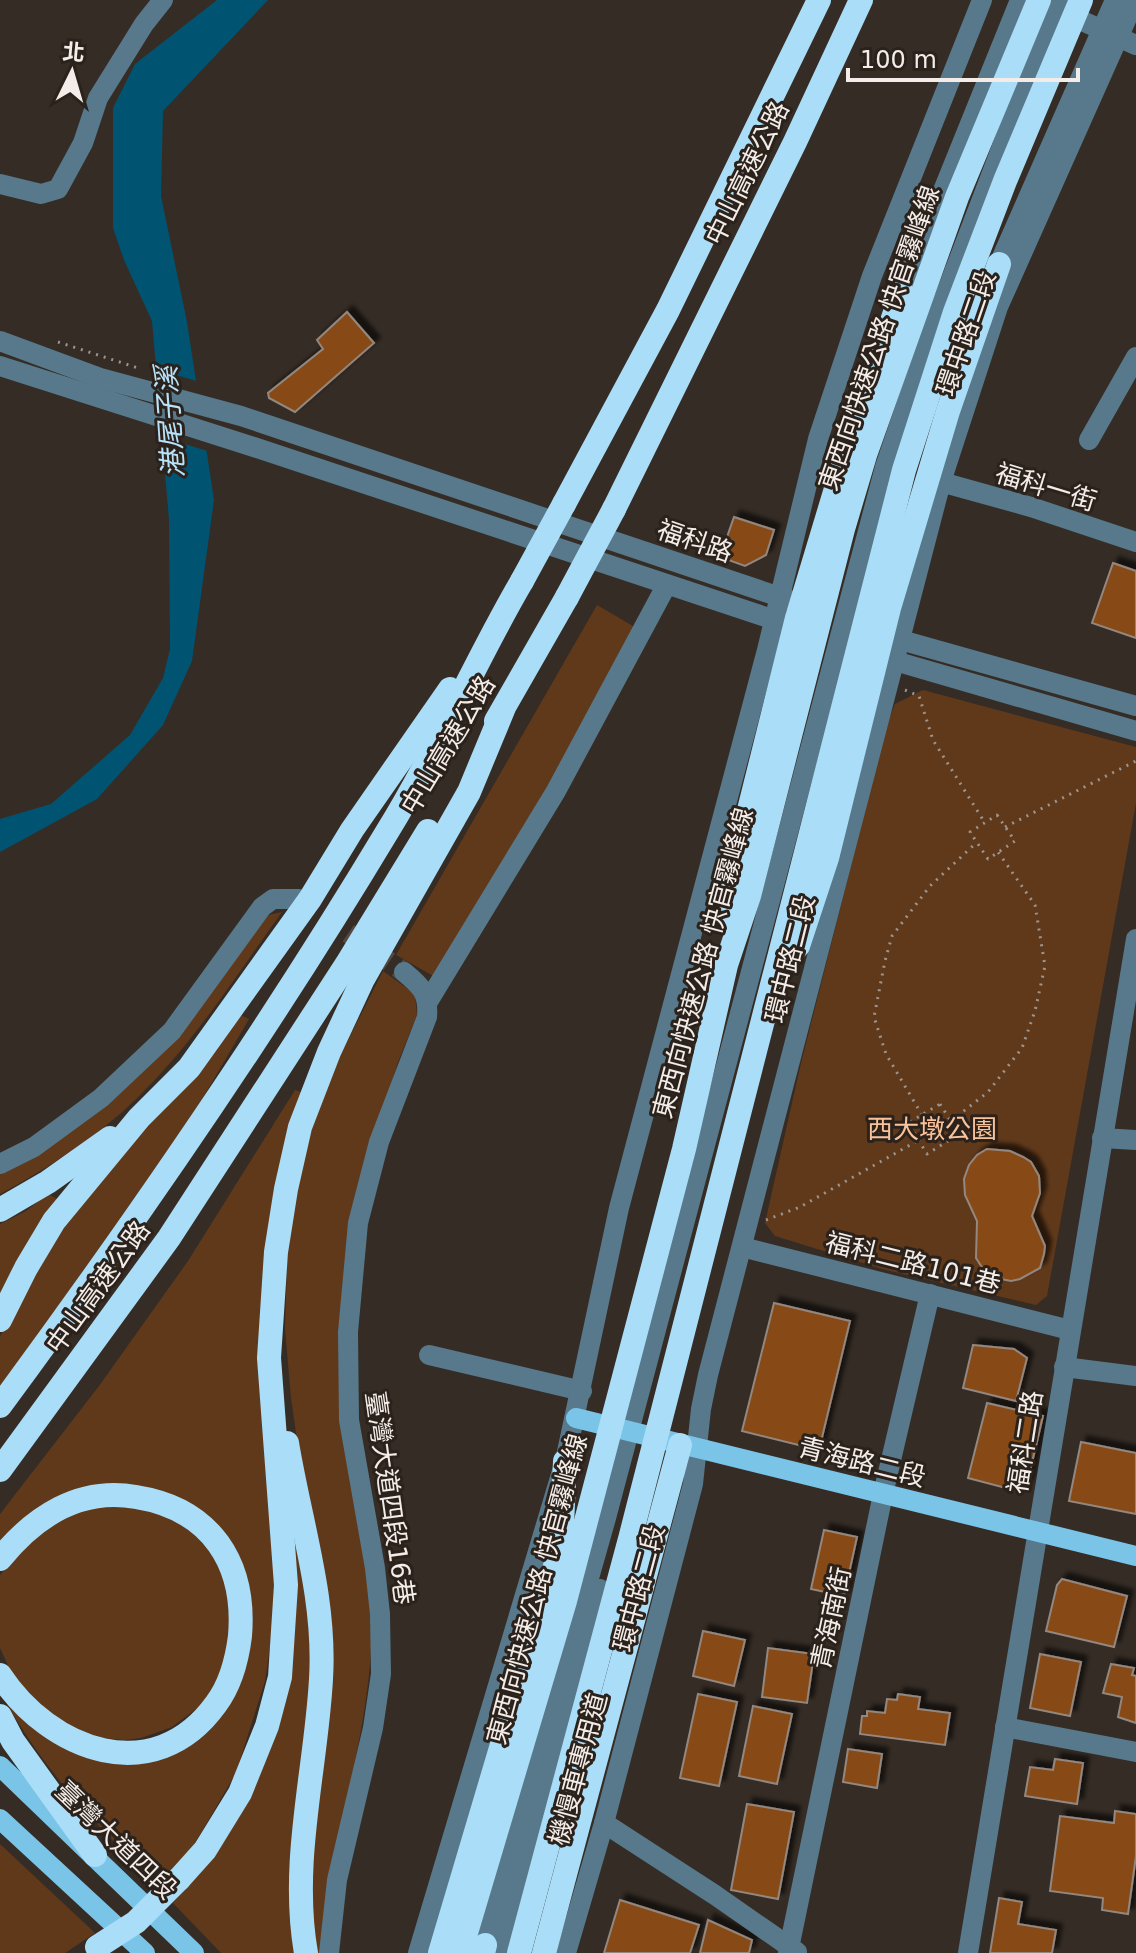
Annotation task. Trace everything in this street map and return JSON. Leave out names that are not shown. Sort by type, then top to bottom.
[{"type":"highway","name":"中山高速公路","points":[[0,1406],[178,1160],[311,956],[389,829],[668,310],[819,0]]},
{"type":"highway","name":"中山高速公路","points":[[0,1470],[169,1238],[348,962],[503,710],[614,509],[861,0]]},
{"type":"highway","points":[[498,1951],[631,1535],[904,470],[955,312],[1005,181],[1059,3]]},
{"type":"highway","name":"東西向快速公路 快官霧峰線","points":[[460,1953],[565,1601],[684,1149],[726,965],[749,896],[843,529],[874,429],[957,197],[1059,3]]},
{"type":"highway","points":[[746,1091],[786,985],[827,858],[889,608],[948,411],[999,264]]},
{"type":"highway","points":[[726,965],[735,866],[797,618],[847,452],[902,292]]},
{"type":"highway","points":[[0,1320],[54,1221],[139,1118],[189,1068],[310,899],[406,750],[492,633]]},
{"type":"highway","points":[[91,1950],[136,1922],[205,1850],[240,1793],[267,1726],[280,1677],[286,1585],[269,1358],[272,1290],[286,1189],[300,1127],[363,979],[469,792],[503,710]]},
{"type":"highway","points":[[0,1210],[48,1182],[139,1118]]},
{"type":"highway","points":[[272,1290],[288,1446],[315,1575],[321,1631],[321,1679],[302,1861],[301,1903],[306,1953]]},
{"type":"highway","points":[[544,1953],[639,1616],[690,1452]]},
{"type":"highway","points":[[440,1953],[556,1548],[565,1461]]},
{"type":"highway","points":[[0,1559],[25,1530],[66,1505],[113,1495],[146,1498],[186,1515],[218,1543],[229,1557],[240,1609],[239,1645],[225,1691],[197,1725],[159,1747],[115,1752],[72,1742],[42,1721],[14,1695],[0,1675]]},
{"type":"highway","points":[[0,1716],[13,1741],[95,1855]]},
{"type":"main road","name":"青海路二段","points":[[576,1418],[690,1452],[883,1494],[1136,1556]]},
{"type":"main road","name":"臺灣大道四段","points":[[0,1766],[194,1953]]},
{"type":"main road","points":[[0,1819],[145,1953]]},
{"type":"street","points":[[0,184],[41,194],[58,189],[83,143],[98,98],[144,24],[163,0]]},
{"type":"street","points":[[418,1953],[565,1461],[619,1208],[775,620],[818,439],[872,276],[982,0]]},
{"type":"street","points":[[902,292],[1020,0]]},
{"type":"street","points":[[999,264],[1119,38],[1115,0]]},
{"type":"street","name":"環中路二段","points":[[566,1953],[604,1823],[693,1484],[690,1452],[941,482],[998,307],[1135,0]]},
{"type":"street","points":[[1059,3],[1119,38]]},
{"type":"street","name":"環中路二段","points":[[498,1951],[845,644],[885,467],[930,335],[1059,3]]},
{"type":"street","points":[[0,341],[98,387]]},
{"type":"street","points":[[1089,440],[1136,357]]},
{"type":"street","points":[[0,366],[98,387]]},
{"type":"street","name":"福科路","points":[[98,387],[241,416],[780,596],[900,641],[1136,706]]},
{"type":"street","name":"福科路","points":[[98,387],[260,449],[894,662],[1136,731]]},
{"type":"street","name":"福科一街","points":[[941,482],[1031,507],[1136,542]]},
{"type":"street","name":"臺灣大道四段16巷","points":[[329,1953],[337,1880],[373,1728],[381,1674],[375,1568],[349,1420],[348,1332],[358,1223],[379,1142],[427,1017],[429,1000],[556,791],[666,586]]},
{"type":"street","points":[[0,1164],[34,1147],[101,1098],[172,1031],[262,907],[273,899],[299,899]]},
{"type":"street","name":"福科二路","points":[[968,1953],[1136,939]]},
{"type":"street","points":[[404,972],[423,988],[429,1000]]},
{"type":"street","points":[[1102,1138],[1136,1140]]},
{"type":"street","name":"福科二路101巷","points":[[742,1247],[1070,1330]]},
{"type":"street","name":"青海南街","points":[[792,1951],[883,1494],[930,1294]]},
{"type":"street","points":[[429,1355],[582,1391]]},
{"type":"street","points":[[1064,1367],[1136,1376]]},
{"type":"street","name":"機慢車專用道","points":[[556,1953],[639,1616]]},
{"type":"street","points":[[1005,1727],[1136,1752]]},
{"type":"street","points":[[604,1823],[792,1951]]},
{"type":"street","points":[[425,1928],[498,1951]]},
{"type":"path","points":[[905,690],[919,696],[933,740],[985,823]]},
{"type":"path","points":[[1005,827],[1136,761]]},
{"type":"path","points":[[997,815],[1005,827],[1015,841],[988,859],[970,832],[997,815]]},
{"type":"path","points":[[922,1115],[886,1054],[874,1017],[885,961],[892,936],[930,886],[976,843]]},
{"type":"path","points":[[951,1121],[988,1092],[1022,1048],[1035,1011],[1045,966],[1035,905],[998,852]]},
{"type":"path","points":[[940,1104],[959,1134],[927,1154],[908,1123],[922,1115],[940,1104]]},
{"type":"path","points":[[759,1222],[800,1207],[919,1140]]},
{"type":"green space","points":[[597,605],[638,629],[437,978],[396,955]]},
{"type":"green space","name":"西大墩公園","points":[[923,690],[1136,747],[1136,803],[1047,1296],[1036,1305],[882,1269],[775,1236],[765,1223],[801,1063],[887,724],[895,704]]},
{"type":"green space","points":[[282,912],[199,1027],[129,1106],[76,1148],[0,1194],[0,1170],[82,1119],[268,915]]},
{"type":"green space","points":[[383,971],[415,994],[417,1015],[398,1062],[356,1199],[346,1258],[372,1615],[371,1646],[359,1739],[332,1873],[325,1953],[314,1953],[308,1873],[323,1721],[285,1329],[287,1263],[295,1182],[313,1121],[328,1080]]},
{"type":"green space","points":[[238,1014],[249,1019],[194,1113],[0,1389],[0,1337],[34,1268],[95,1179],[188,1084]]},
{"type":"green space","points":[[295,1090],[304,1093],[274,1202],[276,1606],[265,1681],[236,1773],[195,1843],[176,1868],[156,1885],[70,1794],[32,1744],[0,1690],[20,1710],[139,1760],[231,1690],[227,1541],[133,1486],[0,1546],[0,1514],[99,1386],[188,1261]]},
{"type":"green space","points":[[48,1194],[61,1201],[0,1298],[0,1224],[26,1211]]},
{"type":"green space","points":[[283,1490],[314,1614],[301,1953],[221,1953],[173,1903],[198,1873],[266,1750]]},
{"type":"green space","points":[[142,1505],[187,1526],[210,1550],[226,1579],[232,1628],[219,1681],[199,1707],[172,1727],[141,1738],[91,1737],[45,1712],[12,1674],[0,1648],[0,1575],[34,1536],[76,1509]]},
{"type":"green space","points":[[0,1844],[95,1933],[65,1953],[0,1953]]},
{"type":"water","name":"港尾子溪","points":[[217,0],[268,0],[163,111],[161,196],[187,322],[214,500],[192,661],[163,725],[97,799],[0,852],[0,819],[51,804],[130,735],[163,678],[170,649],[169,520],[152,321],[113,228],[113,108],[135,64]]},
{"type":"pier","points":[[152,368],[200,382],[211,452],[158,436]]},
{"type":"building","points":[[347,312],[374,343],[295,412],[269,398],[268,393],[323,349],[317,340]]},
{"type":"building","points":[[734,517],[774,530],[766,555],[745,566],[720,557]]},
{"type":"building","points":[[1113,563],[1136,571],[1136,638],[1092,623]]},
{"type":"building","points":[[987,1149],[1010,1151],[1023,1157],[1031,1162],[1039,1176],[1040,1193],[1032,1216],[1045,1246],[1044,1254],[1040,1268],[1011,1281],[996,1278],[983,1269],[976,1258],[977,1221],[965,1195],[964,1179],[969,1165]]},
{"type":"building","points":[[774,1303],[850,1321],[819,1450],[742,1431]]},
{"type":"building","points":[[973,1345],[1014,1349],[1027,1358],[1016,1401],[963,1388]]},
{"type":"building","points":[[987,1403],[1043,1416],[1027,1484],[1017,1491],[968,1478]]},
{"type":"building","points":[[1081,1442],[1136,1453],[1136,1514],[1069,1501]]},
{"type":"building","points":[[824,1530],[857,1537],[844,1596],[811,1589]]},
{"type":"building","points":[[1062,1579],[1127,1596],[1114,1647],[1046,1631],[1057,1585]]},
{"type":"building","points":[[703,1631],[745,1640],[734,1686],[693,1676]]},
{"type":"building","points":[[768,1648],[814,1654],[807,1703],[762,1697]]},
{"type":"building","points":[[1040,1654],[1081,1662],[1070,1716],[1030,1708]]},
{"type":"building","points":[[1111,1664],[1134,1668],[1136,1723],[1118,1717],[1122,1697],[1103,1693]]},
{"type":"building","points":[[698,1694],[737,1702],[719,1786],[680,1778]]},
{"type":"building","points":[[898,1694],[920,1697],[918,1709],[950,1713],[945,1745],[860,1734],[862,1716],[867,1716],[867,1711],[885,1713],[887,1699],[897,1700]]},
{"type":"building","points":[[753,1706],[792,1714],[777,1784],[739,1776]]},
{"type":"building","points":[[848,1749],[882,1754],[877,1788],[843,1782]]},
{"type":"building","points":[[1055,1759],[1083,1763],[1077,1804],[1025,1796],[1030,1767],[1053,1770]]},
{"type":"building","points":[[747,1804],[794,1812],[778,1899],[731,1890]]},
{"type":"building","points":[[1115,1811],[1136,1814],[1136,1856],[1128,1914],[1102,1910],[1103,1898],[1050,1891],[1060,1816],[1114,1823]]},
{"type":"building","points":[[999,1898],[1022,1902],[1018,1924],[1056,1930],[1052,1953],[990,1953]]},
{"type":"building","points":[[620,1900],[699,1925],[690,1953],[604,1953]]},
{"type":"building","points":[[708,1920],[752,1940],[749,1953],[700,1953]]},
{"type":"tunnel","points":[[299,899],[404,972]]}]
